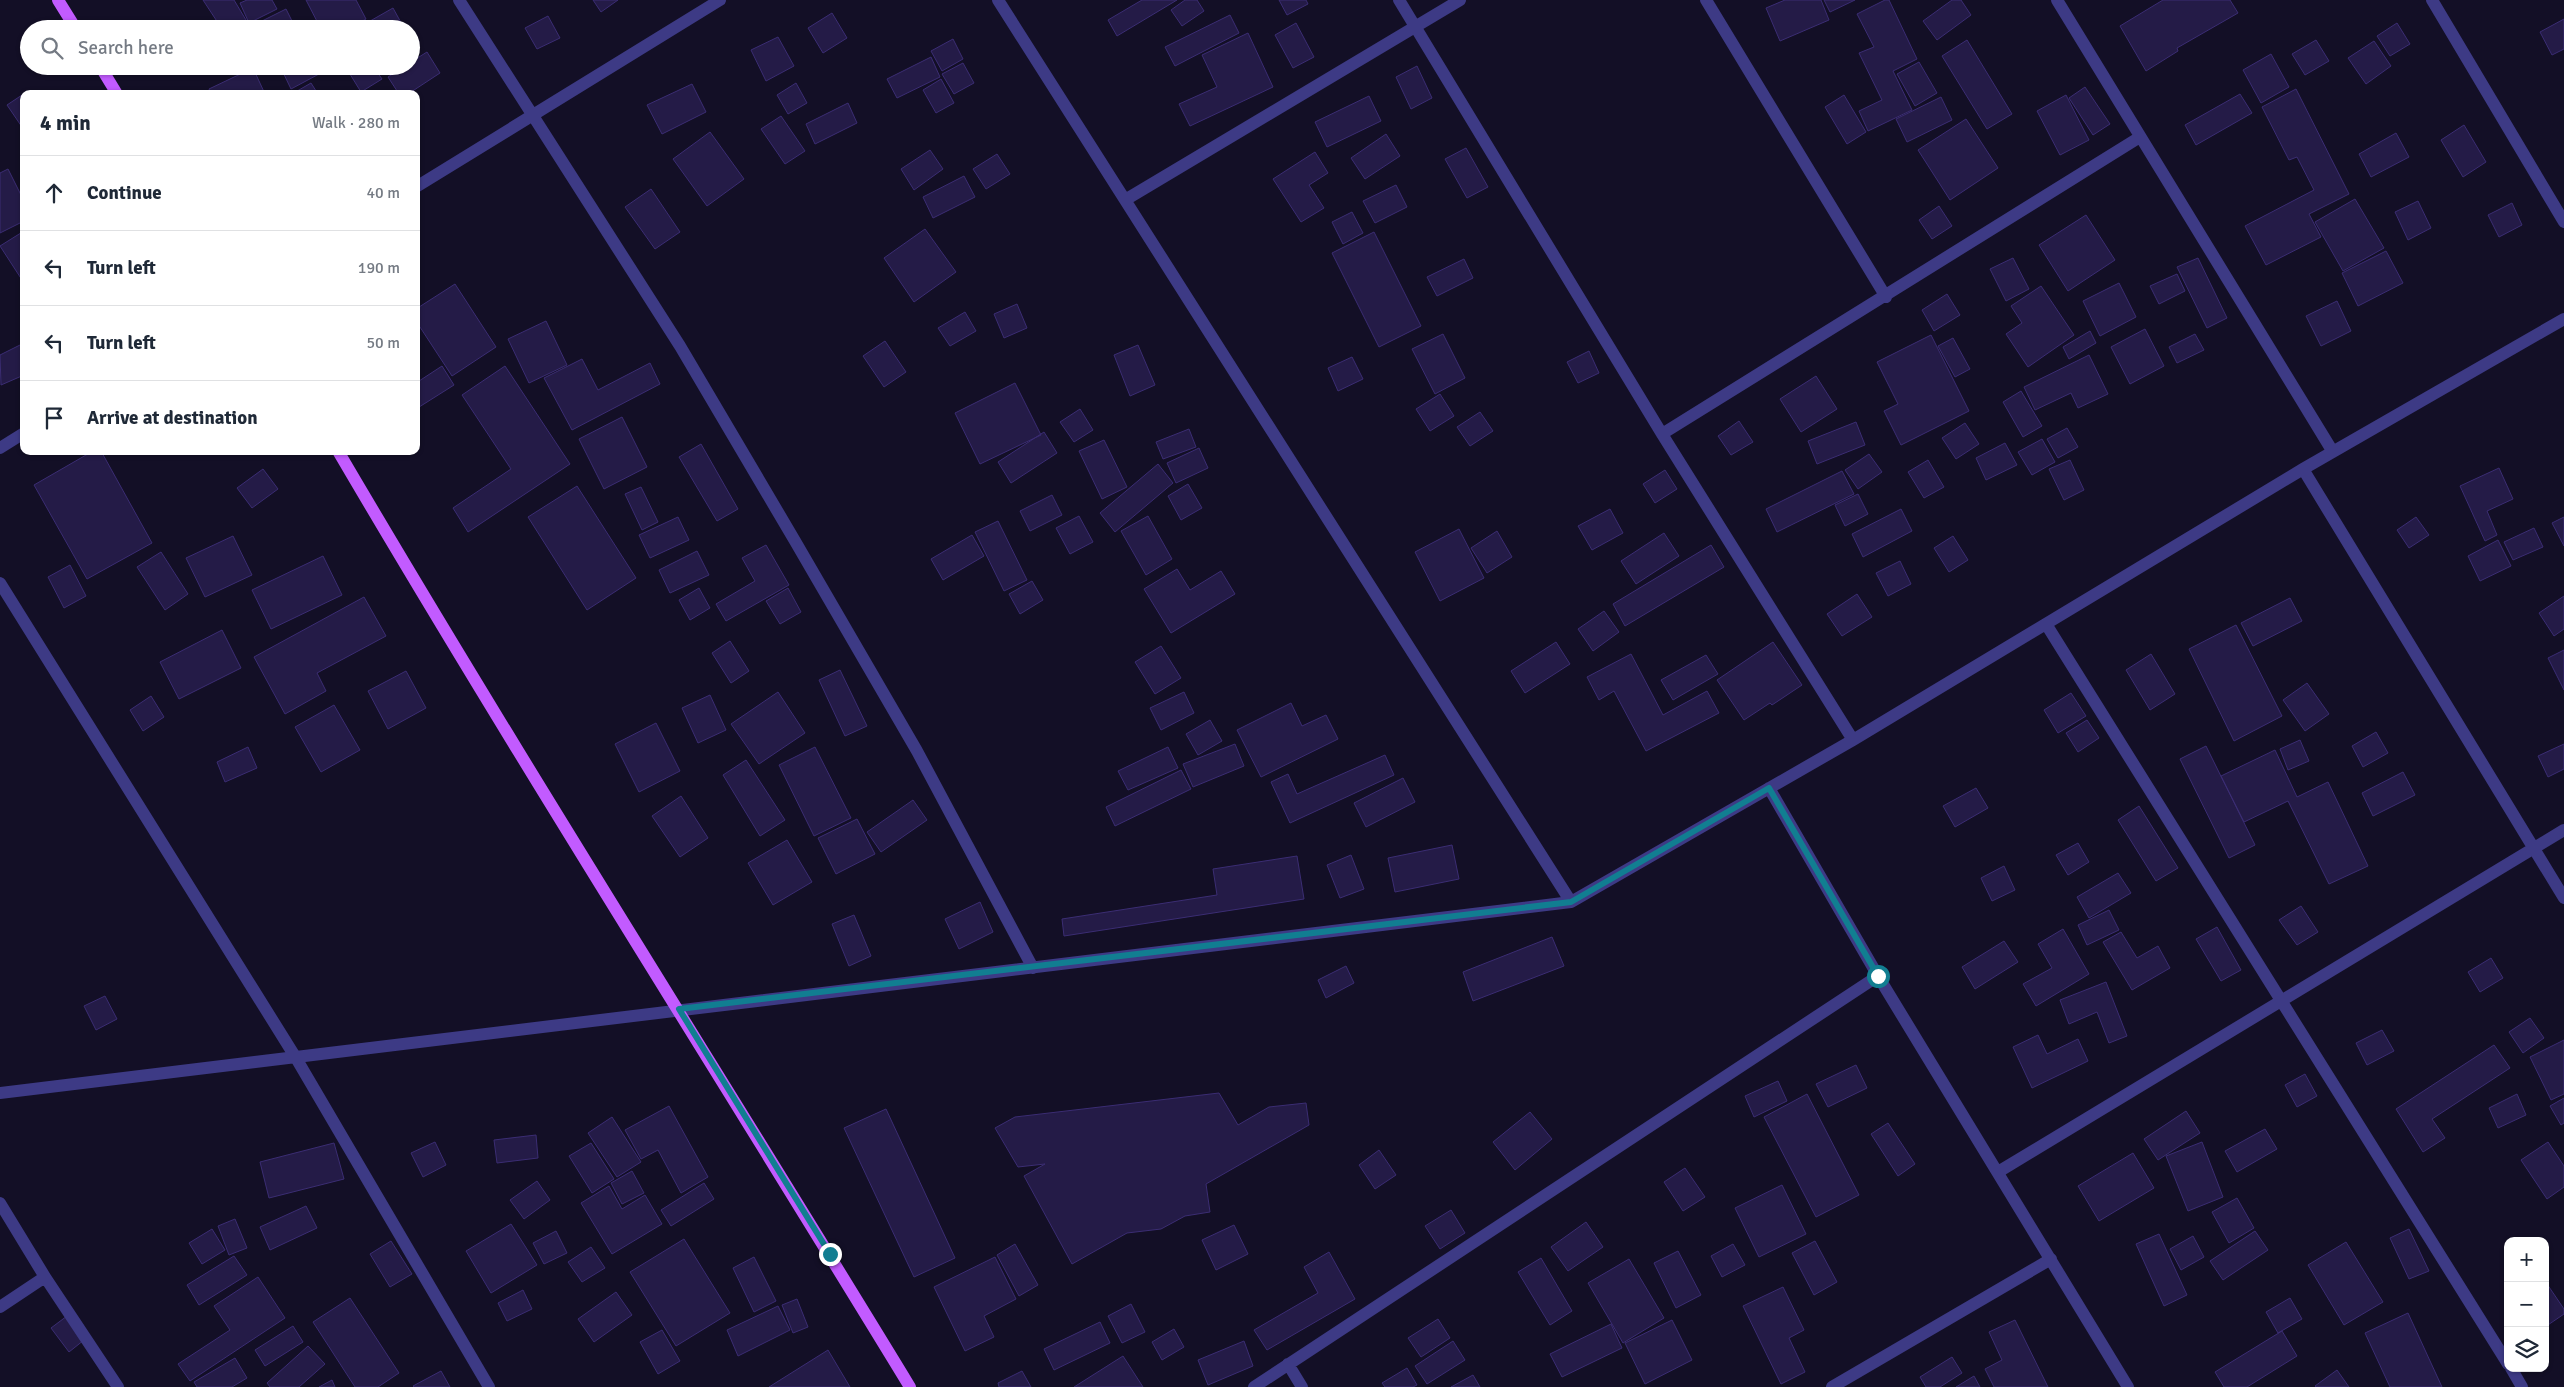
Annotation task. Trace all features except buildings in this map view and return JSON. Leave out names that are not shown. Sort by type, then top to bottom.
[{"type":"main road","points":[[58,0],[70,20]]},
{"type":"main road","points":[[106,75],[115,90]]},
{"type":"main road","points":[[340,455],[458,656],[679,1009],[910,1387]]},
{"type":"street","points":[[459,0],[680,346],[917,750],[1033,968]]},
{"type":"street","points":[[420,186],[720,0]]},
{"type":"street","points":[[998,0],[1571,902]]},
{"type":"street","points":[[1399,0],[1662,434],[1853,740]]},
{"type":"street","points":[[1125,200],[1460,0]]},
{"type":"street","points":[[1706,0],[1886,297]]},
{"type":"street","points":[[2058,0],[2333,452]]},
{"type":"street","points":[[2432,0],[2564,222]]},
{"type":"street","points":[[1662,434],[1886,297],[2140,137]]},
{"type":"street","points":[[0,1093],[1571,902],[1853,740],[2303,469],[2564,319]]},
{"type":"street","points":[[0,448],[20,436]]},
{"type":"street","points":[[2303,469],[2564,898]]},
{"type":"street","points":[[0,583],[296,1058],[490,1387]]},
{"type":"street","points":[[2046,624],[2504,1358]]},
{"type":"street","points":[[1769,788],[1878,976],[2128,1387]]},
{"type":"street","points":[[1998,1172],[2564,830]]},
{"type":"street","points":[[1254,1387],[1878,976]]},
{"type":"street","points":[[0,1203],[118,1387]]},
{"type":"street","points":[[1832,1387],[2051,1259]]},
{"type":"street","points":[[0,1307],[46,1277]]},
{"type":"street","points":[[1288,1364],[1302,1387]]},
{"type":"street","points":[[2513,1372],[2522,1387]]},
{"type":"route","points":[[830,1254],[679,1009],[1571,902],[1769,788],[1878,976]]}]
